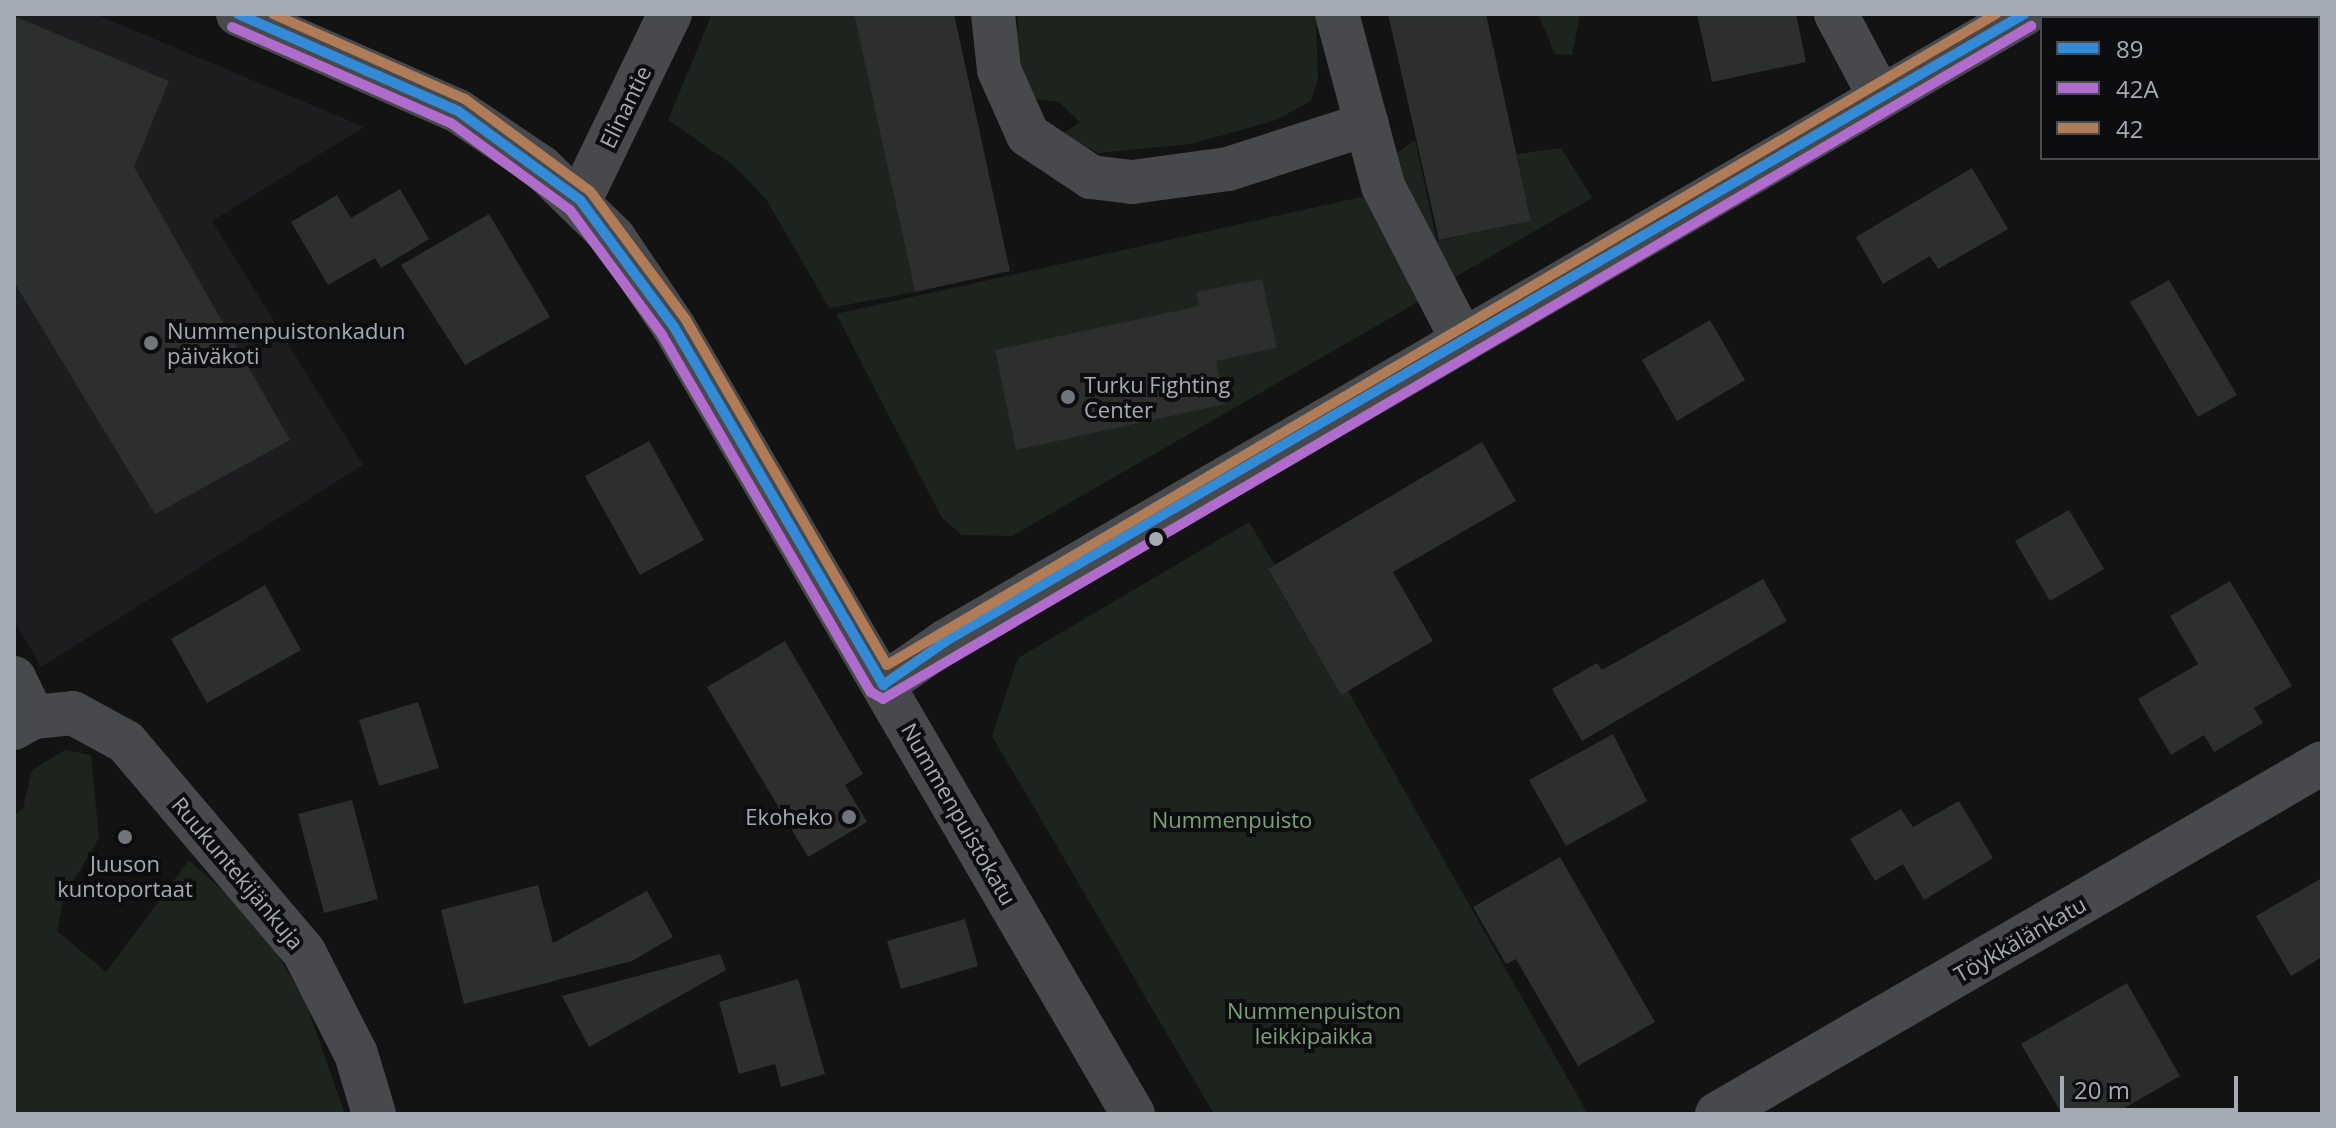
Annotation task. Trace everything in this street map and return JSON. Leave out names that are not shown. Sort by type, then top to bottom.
[{"type":"street","name":"Nummenpuistokatu","points":[[238,14],[458,111],[580,200],[668,317],[1133,1114]]},
{"type":"street","name":"Elinantie","points":[[580,200],[670,14]]},
{"type":"street","points":[[993,14],[999,70],[1028,135],[1091,177],[1132,182],[1228,169],[1367,124]]},
{"type":"street","points":[[1337,14],[1383,186],[1463,341]]},
{"type":"street","points":[[1836,14],[1880,97]]},
{"type":"street","points":[[883,685],[1463,341],[2024,14]]},
{"type":"street","points":[[14,678],[40,719]]},
{"type":"street","name":"Ruukuntekijänkuja","points":[[40,719],[126,742],[304,952],[356,1054],[374,1114]]},
{"type":"street","name":"Töykkälänkatu","points":[[1717,1114],[2322,763]]},
{"type":"shaded area","name":"Nummenpuistonkadun päiväkoti","points":[[14,14],[95,14],[364,127],[212,221],[363,465],[41,667],[14,620]]},
{"type":"green space","points":[[712,14],[854,14],[915,292],[829,308],[766,199],[733,165],[668,120]]},
{"type":"green space","points":[[1018,14],[1316,14],[1318,79],[1311,101],[1276,120],[1191,144],[1098,153],[1061,135],[1080,122],[1059,102],[1034,99],[1017,62]]},
{"type":"green space","points":[[1538,14],[1580,14],[1572,55],[1555,54]]},
{"type":"green space","points":[[1415,140],[1437,241],[1531,221],[1517,154],[1561,148],[1592,198],[1450,280],[1392,157]]},
{"type":"green space","name":"Turku Fighting Center","points":[[1366,196],[1425,298],[1012,536],[962,535],[942,518],[836,314]]},
{"type":"green space","name":"Nummenpuisto","points":[[1249,522],[1275,565],[1268,570],[1341,695],[1348,691],[1588,1114],[1214,1114],[992,736],[1018,658]]},
{"type":"green space","points":[[65,750],[91,755],[99,838],[64,897],[57,931],[106,972],[189,860],[260,924],[306,1003],[345,1114],[14,1114],[14,815],[23,808],[32,770]]},
{"type":"building","points":[[854,14],[954,14],[1010,271],[915,292]]},
{"type":"building","points":[[1388,14],[1486,14],[1531,221],[1439,240]]},
{"type":"building","points":[[1697,14],[1796,14],[1806,62],[1712,82]]},
{"type":"building","points":[[14,16],[169,81],[134,167],[290,440],[155,514],[14,282]]},
{"type":"building","points":[[1972,168],[2008,229],[1938,269],[1930,256],[1883,284],[1856,237]]},
{"type":"building","points":[[400,189],[429,239],[381,268],[375,258],[328,285],[291,222],[337,195],[351,218]]},
{"type":"building","points":[[489,214],[550,317],[465,365],[401,265]]},
{"type":"building","points":[[1262,279],[1277,348],[1216,361],[1225,404],[1016,450],[995,350],[1199,306],[1196,292]]},
{"type":"building","points":[[2169,280],[2237,395],[2198,417],[2130,302]]},
{"type":"building","points":[[1710,320],[1745,380],[1677,421],[1642,360]]},
{"type":"building","points":[[649,441],[704,540],[640,575],[585,476]]},
{"type":"building","points":[[1482,442],[1516,501],[1393,572],[1433,641],[1341,695],[1268,569]]},
{"type":"building","points":[[2069,510],[2104,569],[2050,601],[2015,541]]},
{"type":"building","points":[[1763,579],[1787,621],[1582,741],[1552,689],[1597,663],[1602,670]]},
{"type":"building","points":[[2230,581],[2292,686],[2254,708],[2263,723],[2214,752],[2204,735],[2171,755],[2138,699],[2198,664],[2170,616]]},
{"type":"building","points":[[265,585],[301,650],[207,703],[171,639]]},
{"type":"building","points":[[785,641],[863,774],[845,785],[867,822],[808,857],[707,687]]},
{"type":"building","points":[[418,702],[439,768],[379,786],[359,720]]},
{"type":"building","points":[[1613,734],[1647,801],[1566,846],[1529,780]]},
{"type":"building","points":[[352,800],[378,899],[324,913],[298,814]]},
{"type":"building","points":[[1959,801],[1993,858],[1924,900],[1903,864],[1875,881],[1850,839],[1901,809],[1913,827]]},
{"type":"building","points":[[1560,857],[1655,1022],[1578,1066],[1516,959],[1506,964],[1473,907]]},
{"type":"building","points":[[2322,878],[2322,957],[2291,976],[2256,916]]},
{"type":"building","points":[[538,885],[553,943],[647,891],[673,937],[632,961],[464,1004],[441,910]]},
{"type":"building","points":[[965,919],[978,966],[901,989],[887,941]]},
{"type":"building","points":[[720,954],[726,970],[589,1047],[562,996]]},
{"type":"building","points":[[798,979],[825,1074],[781,1087],[775,1064],[739,1074],[719,1002]]},
{"type":"building","points":[[2127,983],[2180,1076],[2114,1114],[2062,1114],[2021,1044]]},
{"type":"transit line","name":"89","points":[[238,14],[458,111],[580,200],[674,327],[883,685]]},
{"type":"transit line","name":"42","points":[[273,14],[465,99],[590,191],[686,320],[887,665],[1996,14]]},
{"type":"transit line","name":"89","points":[[883,685],[946,641],[2024,14]]},
{"type":"transit line","name":"42A","points":[[232,27],[451,123],[570,210],[662,335],[871,692],[883,699],[2031,26]]},
{"type":"place","name":"Nummenpuistonkadun päiväkoti","points":[[151,343]]},
{"type":"place","name":"Turku Fighting Center","points":[[1068,397]]},
{"type":"place","name":"Ekoheko","points":[[849,817]]},
{"type":"place","name":"Juuson kuntoportaat","points":[[125,837]]},
{"type":"park label","name":"Nummenpuiston leikkipaikka","points":[[1314,1022]]}]
